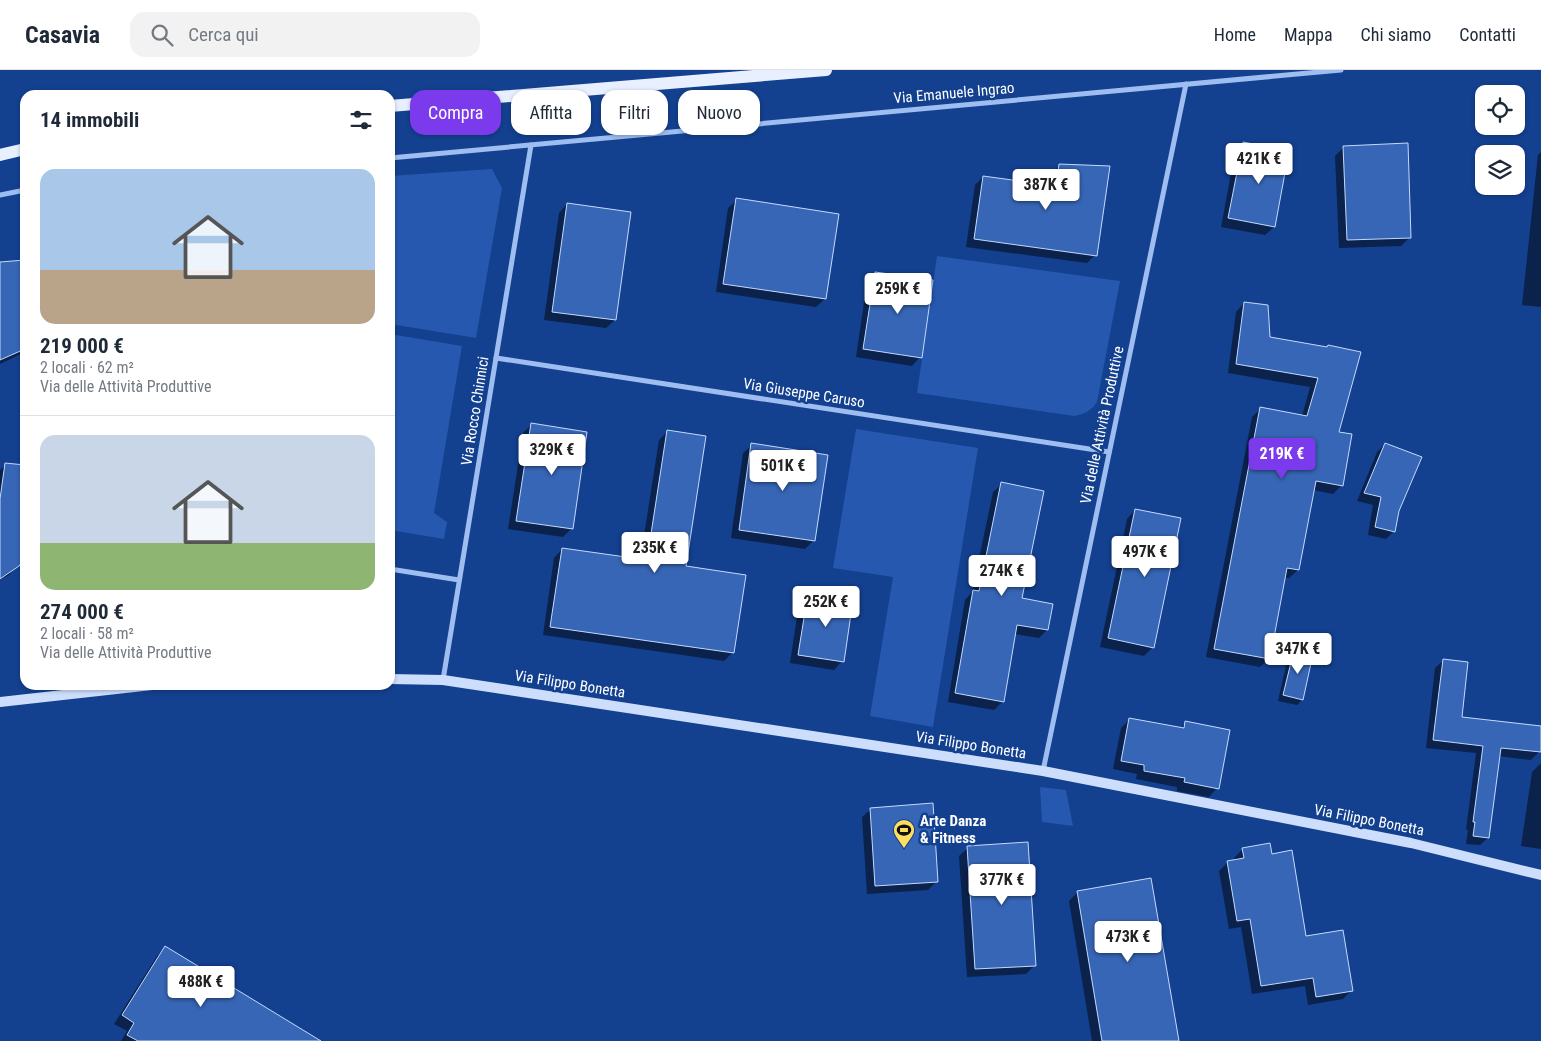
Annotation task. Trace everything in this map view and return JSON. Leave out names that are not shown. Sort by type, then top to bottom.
[{"type":"main road","points":[[395,106],[826,70]]},
{"type":"main road","points":[[0,154],[20,150]]},
{"type":"street","name":"Via Emanuele Ingrao","points":[[395,158],[1341,70]]},
{"type":"street","name":"Via delle Attività Produttive","points":[[1043,771],[1186,84]]},
{"type":"street","name":"Via Rocco Chinnici","points":[[443,680],[531,145]]},
{"type":"street","points":[[0,195],[20,191]]},
{"type":"street","name":"Via Giuseppe Caruso","points":[[496,358],[1109,452]]},
{"type":"street","points":[[395,570],[459,580]]},
{"type":"street","name":"Via Filippo Bonetta","points":[[395,679],[443,680],[1043,771],[1411,843],[1541,875]]},
{"type":"street","points":[[0,702],[107,690]]},
{"type":"shaded area","points":[[492,169],[502,188],[476,338],[395,325],[395,176]]},
{"type":"shaded area","points":[[937,256],[1120,281],[1097,402],[1092,408],[1085,413],[1074,416],[917,393]]},
{"type":"shaded area","points":[[395,335],[462,346],[434,513],[447,522],[444,539],[395,531]]},
{"type":"shaded area","points":[[856,429],[978,448],[933,727],[870,716],[893,577],[833,568]]},
{"type":"shaded area","points":[[1040,787],[1066,790],[1073,826],[1042,822]]},
{"type":"building","points":[[1243,142],[1289,151],[1275,227],[1228,218]]},
{"type":"building","points":[[1408,143],[1411,238],[1347,240],[1343,146]]},
{"type":"building","points":[[1059,164],[1110,166],[1097,256],[974,239],[983,176],[1056,186]]},
{"type":"building","points":[[736,198],[839,214],[826,299],[723,284]]},
{"type":"building","points":[[567,203],[631,212],[616,320],[552,312]]},
{"type":"building","points":[[20,260],[20,351],[0,360],[0,262]]},
{"type":"building","points":[[875,272],[933,280],[922,358],[863,349]]},
{"type":"building","points":[[1244,302],[1268,305],[1270,337],[1327,347],[1328,345],[1361,352],[1339,432],[1352,434],[1343,486],[1316,481],[1299,570],[1287,568],[1270,659],[1214,649],[1260,407],[1307,416],[1318,378],[1236,364]]},
{"type":"building","points":[[531,423],[587,432],[573,529],[516,521]]},
{"type":"building","points":[[667,430],[706,436],[686,566],[746,575],[734,653],[550,627],[562,548],[647,560]]},
{"type":"building","points":[[751,443],[828,455],[815,541],[739,530]]},
{"type":"building","points":[[1385,443],[1422,457],[1399,511],[1395,532],[1375,527],[1381,497],[1364,493]]},
{"type":"building","points":[[5,463],[20,464],[20,565],[0,579],[0,499]]},
{"type":"building","points":[[1001,482],[1044,491],[1022,598],[1053,604],[1048,630],[1017,625],[1004,702],[955,693],[973,590],[979,591]]},
{"type":"building","points":[[1135,509],[1181,518],[1154,648],[1108,638]]},
{"type":"building","points":[[808,593],[853,600],[844,662],[798,655]]},
{"type":"building","points":[[1294,650],[1313,654],[1303,700],[1283,695]]},
{"type":"building","points":[[1443,659],[1468,662],[1462,717],[1541,726],[1541,752],[1501,748],[1489,838],[1473,836],[1475,822],[1473,822],[1483,746],[1433,740]]},
{"type":"building","points":[[1129,718],[1184,728],[1185,721],[1230,730],[1219,789],[1184,782],[1185,778],[1144,771],[1144,765],[1121,761]]},
{"type":"building","points":[[933,803],[938,882],[875,886],[870,808]]},
{"type":"building","points":[[1028,842],[1036,966],[975,969],[967,846]]},
{"type":"building","points":[[1270,843],[1272,854],[1292,850],[1306,936],[1343,930],[1353,991],[1316,997],[1313,978],[1261,986],[1250,919],[1237,921],[1227,861],[1244,858],[1242,848]]},
{"type":"building","points":[[1151,878],[1179,1041],[1102,1041],[1077,891]]},
{"type":"building","points":[[165,946],[321,1041],[138,1041],[127,1035],[134,1023],[122,1015]]},
{"type":"place","name":"Arte Danza & Fitness","points":[[904,849]]}]
